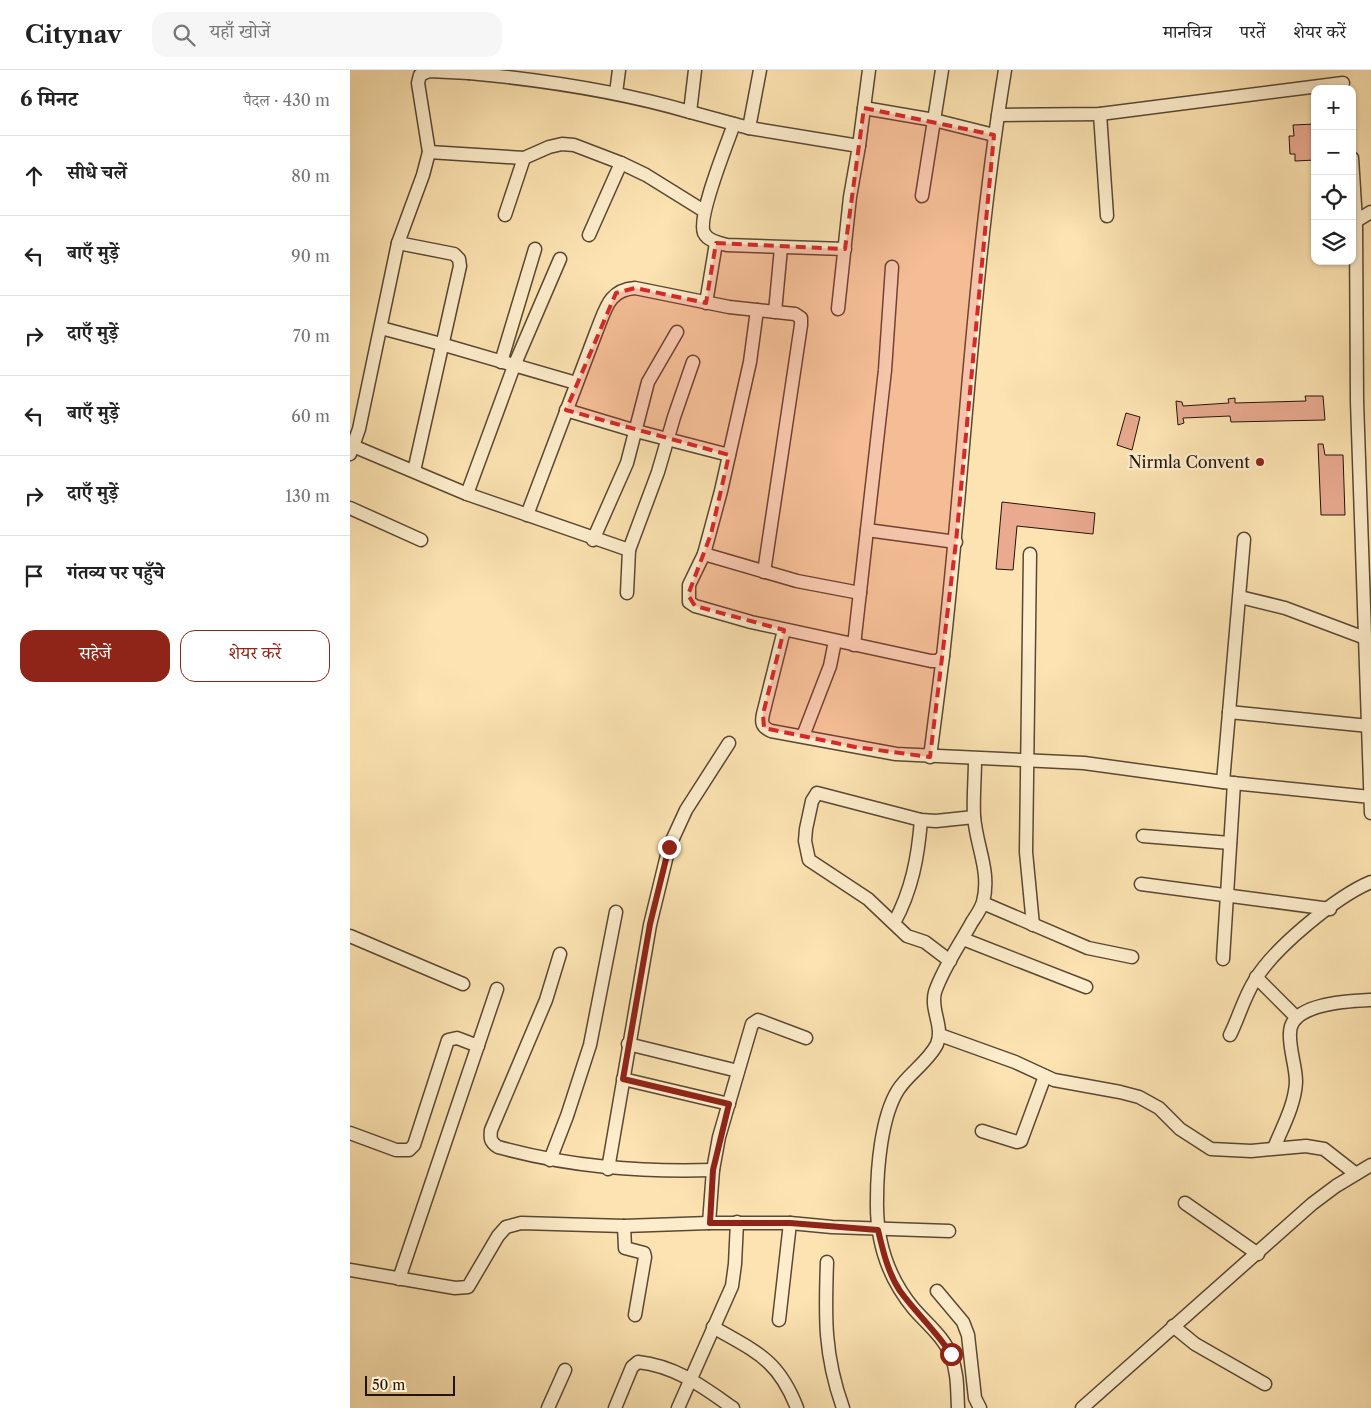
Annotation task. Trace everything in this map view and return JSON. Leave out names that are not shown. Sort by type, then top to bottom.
[{"type":"street","points":[[616,93],[619,70]]},
{"type":"street","points":[[690,112],[695,70]]},
{"type":"street","points":[[750,128],[760,70]]},
{"type":"street","points":[[838,309],[850,198],[869,70]]},
{"type":"street","points":[[922,196],[942,70]]},
{"type":"street","points":[[930,757],[956,542],[994,135],[1005,70]]},
{"type":"street","points":[[1340,70],[1343,85]]},
{"type":"street","points":[[629,550],[593,540],[467,494],[414,471],[351,448],[380,328],[398,242],[423,175],[429,152],[418,83],[420,75],[429,71],[469,71],[616,93],[750,128],[859,146]]},
{"type":"street","points":[[998,115],[1100,114],[1311,90]]},
{"type":"street","points":[[864,108],[934,120],[994,135]]},
{"type":"street","points":[[1100,114],[1107,216]]},
{"type":"street","points":[[734,124],[704,211],[702,227],[705,236],[716,243],[781,248],[845,249]]},
{"type":"street","points":[[429,152],[524,158],[562,144],[574,145],[621,163],[671,189],[704,211]]},
{"type":"street","points":[[505,216],[524,158]]},
{"type":"street","points":[[589,235],[621,163]]},
{"type":"street","points":[[1353,175],[1356,220]]},
{"type":"street","points":[[1371,212],[1356,221],[1357,401],[1371,813]]},
{"type":"street","points":[[398,242],[454,254],[460,266],[414,471]]},
{"type":"street","points":[[706,303],[716,243]]},
{"type":"street","points":[[775,312],[781,248]]},
{"type":"street","points":[[501,362],[535,249]]},
{"type":"street","points":[[467,494],[514,366],[560,259]]},
{"type":"street","points":[[854,645],[885,370],[892,268]]},
{"type":"street","points":[[527,515],[597,330],[609,301],[616,293],[635,288],[706,303],[795,314],[801,318],[801,325],[764,572]]},
{"type":"street","points":[[758,310],[750,362],[729,455],[704,554],[689,585],[689,602],[695,606],[784,630],[835,641],[930,661],[938,661],[943,656]]},
{"type":"street","points":[[380,328],[576,383]]},
{"type":"street","points":[[593,540],[617,487],[636,431],[648,382],[676,332]]},
{"type":"street","points":[[628,593],[629,550],[694,362]]},
{"type":"street","points":[[566,410],[668,440],[729,455]]},
{"type":"street","points":[[350,508],[421,540]]},
{"type":"street","points":[[867,530],[956,542]]},
{"type":"street","points":[[1223,959],[1230,843],[1229,712],[1244,539]]},
{"type":"street","points":[[704,554],[797,581],[860,593]]},
{"type":"street","points":[[1030,554],[1026,852],[1033,926]]},
{"type":"street","points":[[1240,597],[1285,608],[1365,638]]},
{"type":"street","points":[[784,630],[762,722],[764,728],[770,731],[879,752],[975,760],[1027,760],[1128,768],[1370,798]]},
{"type":"street","points":[[803,736],[830,666],[835,641]]},
{"type":"street","points":[[1229,712],[1369,726]]},
{"type":"street","points":[[608,1169],[650,924],[669,847],[686,810],[729,743]]},
{"type":"street","points":[[958,1408],[957,1375],[951,1354],[940,1338],[899,1290],[887,1265],[878,1230],[876,1200],[884,1130],[892,1104],[897,1091],[936,1046],[940,1035],[934,1002],[935,992],[950,961],[983,903],[985,871],[974,817],[975,760]]},
{"type":"street","points":[[950,961],[925,942],[907,936],[868,899],[809,860],[805,841],[812,801],[817,794],[824,794],[921,820],[955,820],[974,817]]},
{"type":"street","points":[[894,923],[910,887],[916,866],[921,820]]},
{"type":"street","points":[[1143,836],[1230,843]]},
{"type":"street","points":[[1230,1036],[1247,992],[1256,977],[1296,935],[1350,892],[1371,882]]},
{"type":"street","points":[[1141,884],[1330,909]]},
{"type":"street","points":[[983,903],[1088,948],[1132,957]]},
{"type":"street","points":[[550,1160],[567,1116],[590,1045],[616,912]]},
{"type":"street","points":[[350,936],[462,984]]},
{"type":"street","points":[[963,939],[1086,987]]},
{"type":"street","points":[[560,954],[546,1000],[491,1130],[490,1137],[492,1143],[498,1147],[550,1160],[608,1169],[652,1172],[713,1170]]},
{"type":"street","points":[[1256,977],[1295,1016]]},
{"type":"street","points":[[398,1279],[497,989]]},
{"type":"street","points":[[1274,1148],[1294,1095],[1296,1082],[1290,1033],[1291,1023],[1295,1016],[1317,1007],[1340,1002],[1371,1000]]},
{"type":"street","points":[[710,1223],[713,1170],[738,1071],[754,1021],[762,1022],[806,1038]]},
{"type":"street","points":[[940,1035],[1014,1062],[1045,1076],[1079,1086],[1102,1088],[1139,1097],[1160,1108],[1180,1129],[1211,1149],[1251,1151],[1306,1146],[1324,1149],[1364,1169]]},
{"type":"street","points":[[350,1133],[396,1150],[409,1150],[414,1144],[448,1040],[457,1038],[478,1046]]},
{"type":"street","points":[[628,1044],[738,1071]]},
{"type":"street","points":[[982,1132],[1017,1142],[1021,1141],[1045,1076]]},
{"type":"street","points":[[623,1079],[729,1104]]},
{"type":"street","points":[[1082,1408],[1173,1326],[1258,1254],[1312,1204],[1364,1169],[1371,1156]]},
{"type":"street","points":[[1185,1203],[1258,1254]]},
{"type":"street","points":[[350,1270],[455,1288],[468,1287],[498,1236],[506,1227],[521,1223],[624,1226],[737,1222],[790,1223],[878,1230],[949,1231]]},
{"type":"street","points":[[678,1408],[732,1286],[736,1264],[737,1222]]},
{"type":"street","points":[[779,1320],[790,1223]]},
{"type":"street","points":[[624,1226],[624,1248],[640,1252],[645,1257],[635,1315]]},
{"type":"street","points":[[827,1262],[824,1325],[828,1360],[843,1408]]},
{"type":"street","points":[[937,1291],[963,1322],[968,1335],[976,1398],[980,1408]]},
{"type":"street","points":[[1173,1326],[1195,1344],[1265,1384]]},
{"type":"street","points":[[714,1327],[760,1355],[779,1371],[797,1408]]},
{"type":"street","points":[[615,1408],[632,1367],[638,1362],[670,1370],[691,1379],[732,1408]]},
{"type":"street","points":[[548,1408],[565,1370]]},
{"type":"highlighted area","points":[[864,108],[994,135],[956,542],[930,757],[855,747],[764,728],[763,714],[784,630],[695,606],[688,595],[711,534],[729,455],[566,410],[616,293],[635,288],[706,303],[716,243],[845,249]]},
{"type":"building","points":[[1311,124],[1311,160],[1295,161],[1295,154],[1290,154],[1289,136],[1294,136],[1293,125]]},
{"type":"building","points":[[1305,396],[1323,396],[1325,420],[1231,422],[1230,416],[1183,418],[1184,423],[1178,425],[1176,401],[1182,402],[1183,406],[1229,403],[1228,399],[1235,398],[1235,403],[1306,401]]},
{"type":"building","points":[[1126,413],[1140,417],[1132,450],[1117,445]]},
{"type":"building","points":[[1318,444],[1323,444],[1325,455],[1343,455],[1345,515],[1321,515]]},
{"type":"building","points":[[1002,502],[1095,513],[1093,534],[1017,526],[1013,570],[996,569]]},
{"type":"place","name":"Nirmla Convent","points":[[1260,462]]},
{"type":"route","points":[[669,847],[650,924],[623,1079],[729,1104],[719,1137],[713,1170],[710,1223],[790,1223],[832,1228],[878,1230],[887,1265],[899,1290],[940,1338],[951,1354]]}]
